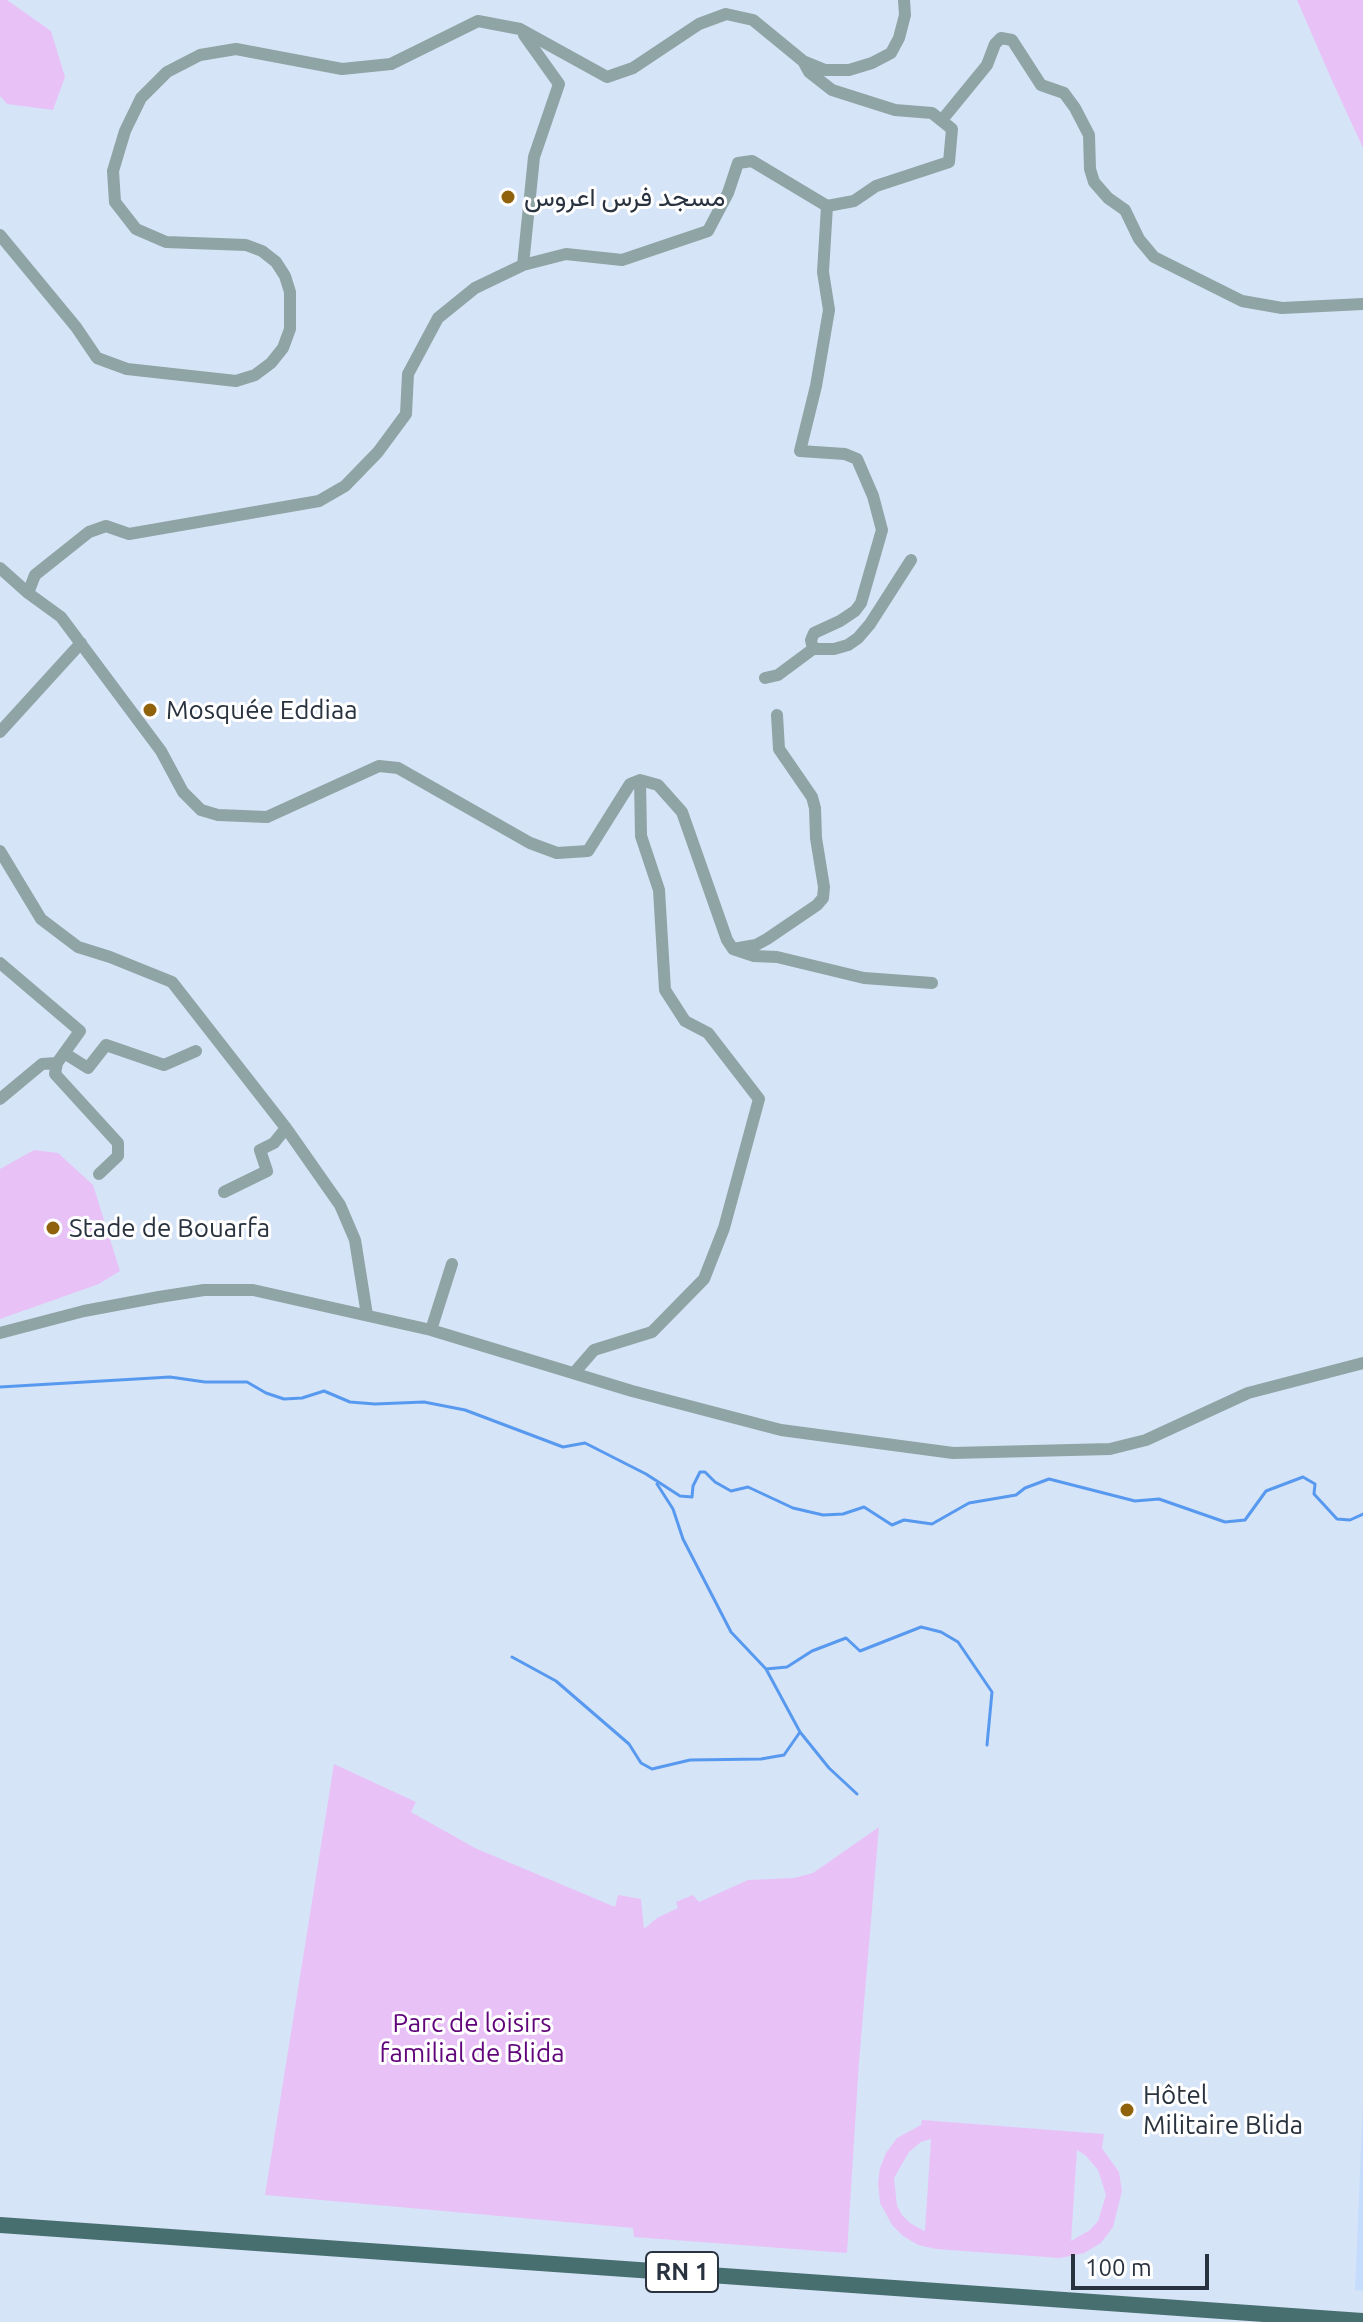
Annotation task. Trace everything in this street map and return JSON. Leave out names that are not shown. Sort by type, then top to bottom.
[{"type":"main road","name":"RN 1","points":[[0,2223],[1363,2318]]},
{"type":"street","points":[[0,235],[76,327],[97,358],[127,369],[236,381],[255,375],[271,363],[283,348],[290,329],[290,292],[276,262],[262,251],[246,245],[166,242],[136,229],[115,202],[113,171],[125,131],[141,98],[167,72],[200,55],[236,49],[342,69],[391,64],[478,21],[520,29],[607,77],[633,68],[699,24],[726,14],[753,20],[803,61],[825,70],[849,70],[891,53],[905,15],[904,0]]},
{"type":"street","points":[[520,29],[559,84],[534,157],[523,265]]},
{"type":"street","points":[[942,120],[987,65],[995,44],[1001,38],[1012,40],[1041,85],[1064,93],[1075,108],[1089,135],[1090,169],[1094,182],[1108,198],[1125,210],[1139,239],[1154,257],[1242,301],[1282,308],[1363,304]]},
{"type":"street","points":[[28,593],[35,575],[89,532],[106,526],[129,534],[142,532],[319,501],[345,486],[378,452],[406,414],[408,374],[438,318],[475,288],[523,265],[566,254],[622,260],[708,231],[728,193],[738,163],[752,161],[827,206],[854,201],[876,186],[949,162],[952,129],[932,113],[895,110],[832,90],[809,72],[803,61]]},
{"type":"street","points":[[813,649],[811,640],[814,633],[821,627],[840,621],[861,603],[882,530],[873,496],[857,459],[845,454],[800,451],[816,386],[829,310],[823,272],[827,206]]},
{"type":"street","points":[[765,678],[778,675],[813,649],[834,649],[858,638],[911,560]]},
{"type":"street","points":[[0,568],[61,617],[161,751],[183,792],[201,810],[218,815],[267,817],[379,766],[398,768],[530,843],[557,853],[588,851],[630,784],[640,780],[658,785],[682,812],[727,940],[733,949],[852,976],[932,983]]},
{"type":"street","points":[[0,732],[81,643]]},
{"type":"street","points":[[733,949],[756,945],[767,939],[823,898],[815,808],[812,797],[779,749],[777,715]]},
{"type":"street","points":[[574,1373],[594,1350],[652,1332],[704,1279],[724,1228],[759,1099],[708,1033],[685,1021],[665,990],[659,890],[641,836],[640,780]]},
{"type":"street","points":[[0,851],[41,919],[78,947],[172,982],[286,1128],[340,1205],[355,1240],[367,1315]]},
{"type":"street","points":[[0,963],[80,1031],[60,1058],[55,1074],[118,1143],[118,1156],[99,1174]]},
{"type":"street","points":[[0,1099],[42,1064],[60,1058],[88,1068],[106,1045],[164,1065],[196,1051]]},
{"type":"street","points":[[224,1192],[267,1171],[260,1150],[274,1143],[286,1128]]},
{"type":"street","points":[[431,1330],[452,1264]]},
{"type":"street","points":[[0,1333],[84,1311],[204,1290],[253,1290],[431,1330],[781,1430],[953,1453],[991,1454],[1110,1449],[1184,1424],[1248,1393],[1363,1363]]},
{"type":"shaded area","points":[[1363,2100],[1363,2291],[1355,2290]]},
{"type":"green space","points":[[0,0],[7,0],[51,31],[65,77],[53,110],[7,104],[0,96]]},
{"type":"green space","points":[[1297,0],[1363,0],[1363,148],[1334,85]]},
{"type":"green space","name":"Stade de Bouarfa","points":[[34,1150],[58,1153],[93,1185],[120,1271],[99,1284],[0,1319],[0,1169]]},
{"type":"green space","name":"Parc de loisirs familial de Blida","points":[[334,1764],[416,1802],[411,1812],[475,1848],[615,1907],[618,1895],[641,1899],[644,1929],[657,1918],[678,1908],[676,1902],[693,1895],[699,1902],[748,1880],[794,1878],[813,1873],[879,1827],[847,2253],[634,2237],[633,2228],[265,2195]]},
{"type":"green space","points":[[922,2120],[1104,2134],[1102,2148],[1119,2172],[1122,2191],[1113,2227],[1101,2243],[1084,2253],[1060,2258],[918,2245],[892,2225],[880,2203],[878,2183],[886,2153],[897,2138],[921,2125]],"holes":[[[931,2139],[925,2230],[924,2231],[902,2215],[897,2206],[894,2178],[909,2152],[921,2142]],[[1077,2150],[1098,2170],[1106,2195],[1098,2221],[1090,2230],[1071,2241]]]},
{"type":"waterway","points":[[0,1387],[170,1377],[205,1382],[247,1382],[284,1399],[302,1398],[324,1391],[350,1402],[424,1402],[465,1410],[563,1447],[585,1443],[646,1474],[680,1496],[692,1497],[693,1486],[700,1472],[705,1472],[731,1491],[748,1487],[793,1508],[823,1515],[843,1514],[864,1507],[892,1525],[904,1520],[932,1524],[969,1503],[1016,1495],[1049,1479],[1135,1501],[1159,1499],[1225,1522],[1245,1520],[1266,1491],[1303,1477],[1315,1484],[1314,1494],[1337,1519],[1350,1520],[1363,1514]]},
{"type":"waterway","points":[[657,1484],[673,1509],[683,1539],[731,1632],[766,1669],[800,1732],[829,1768],[857,1794]]},
{"type":"waterway","points":[[766,1669],[787,1667],[812,1651],[846,1638],[860,1651],[921,1627],[941,1632],[958,1642],[992,1692],[987,1745]]},
{"type":"waterway","points":[[512,1657],[556,1681],[629,1744],[641,1763],[652,1769],[690,1760],[761,1759],[784,1755],[800,1732]]},
{"type":"place","name":"مسجد فرس اعروس","points":[[508,197]]},
{"type":"place","name":"Mosquée Eddiaa","points":[[150,710]]},
{"type":"place","name":"Stade de Bouarfa","points":[[53,1228]]},
{"type":"place","name":"Hôtel Militaire Blida","points":[[1127,2110]]}]
